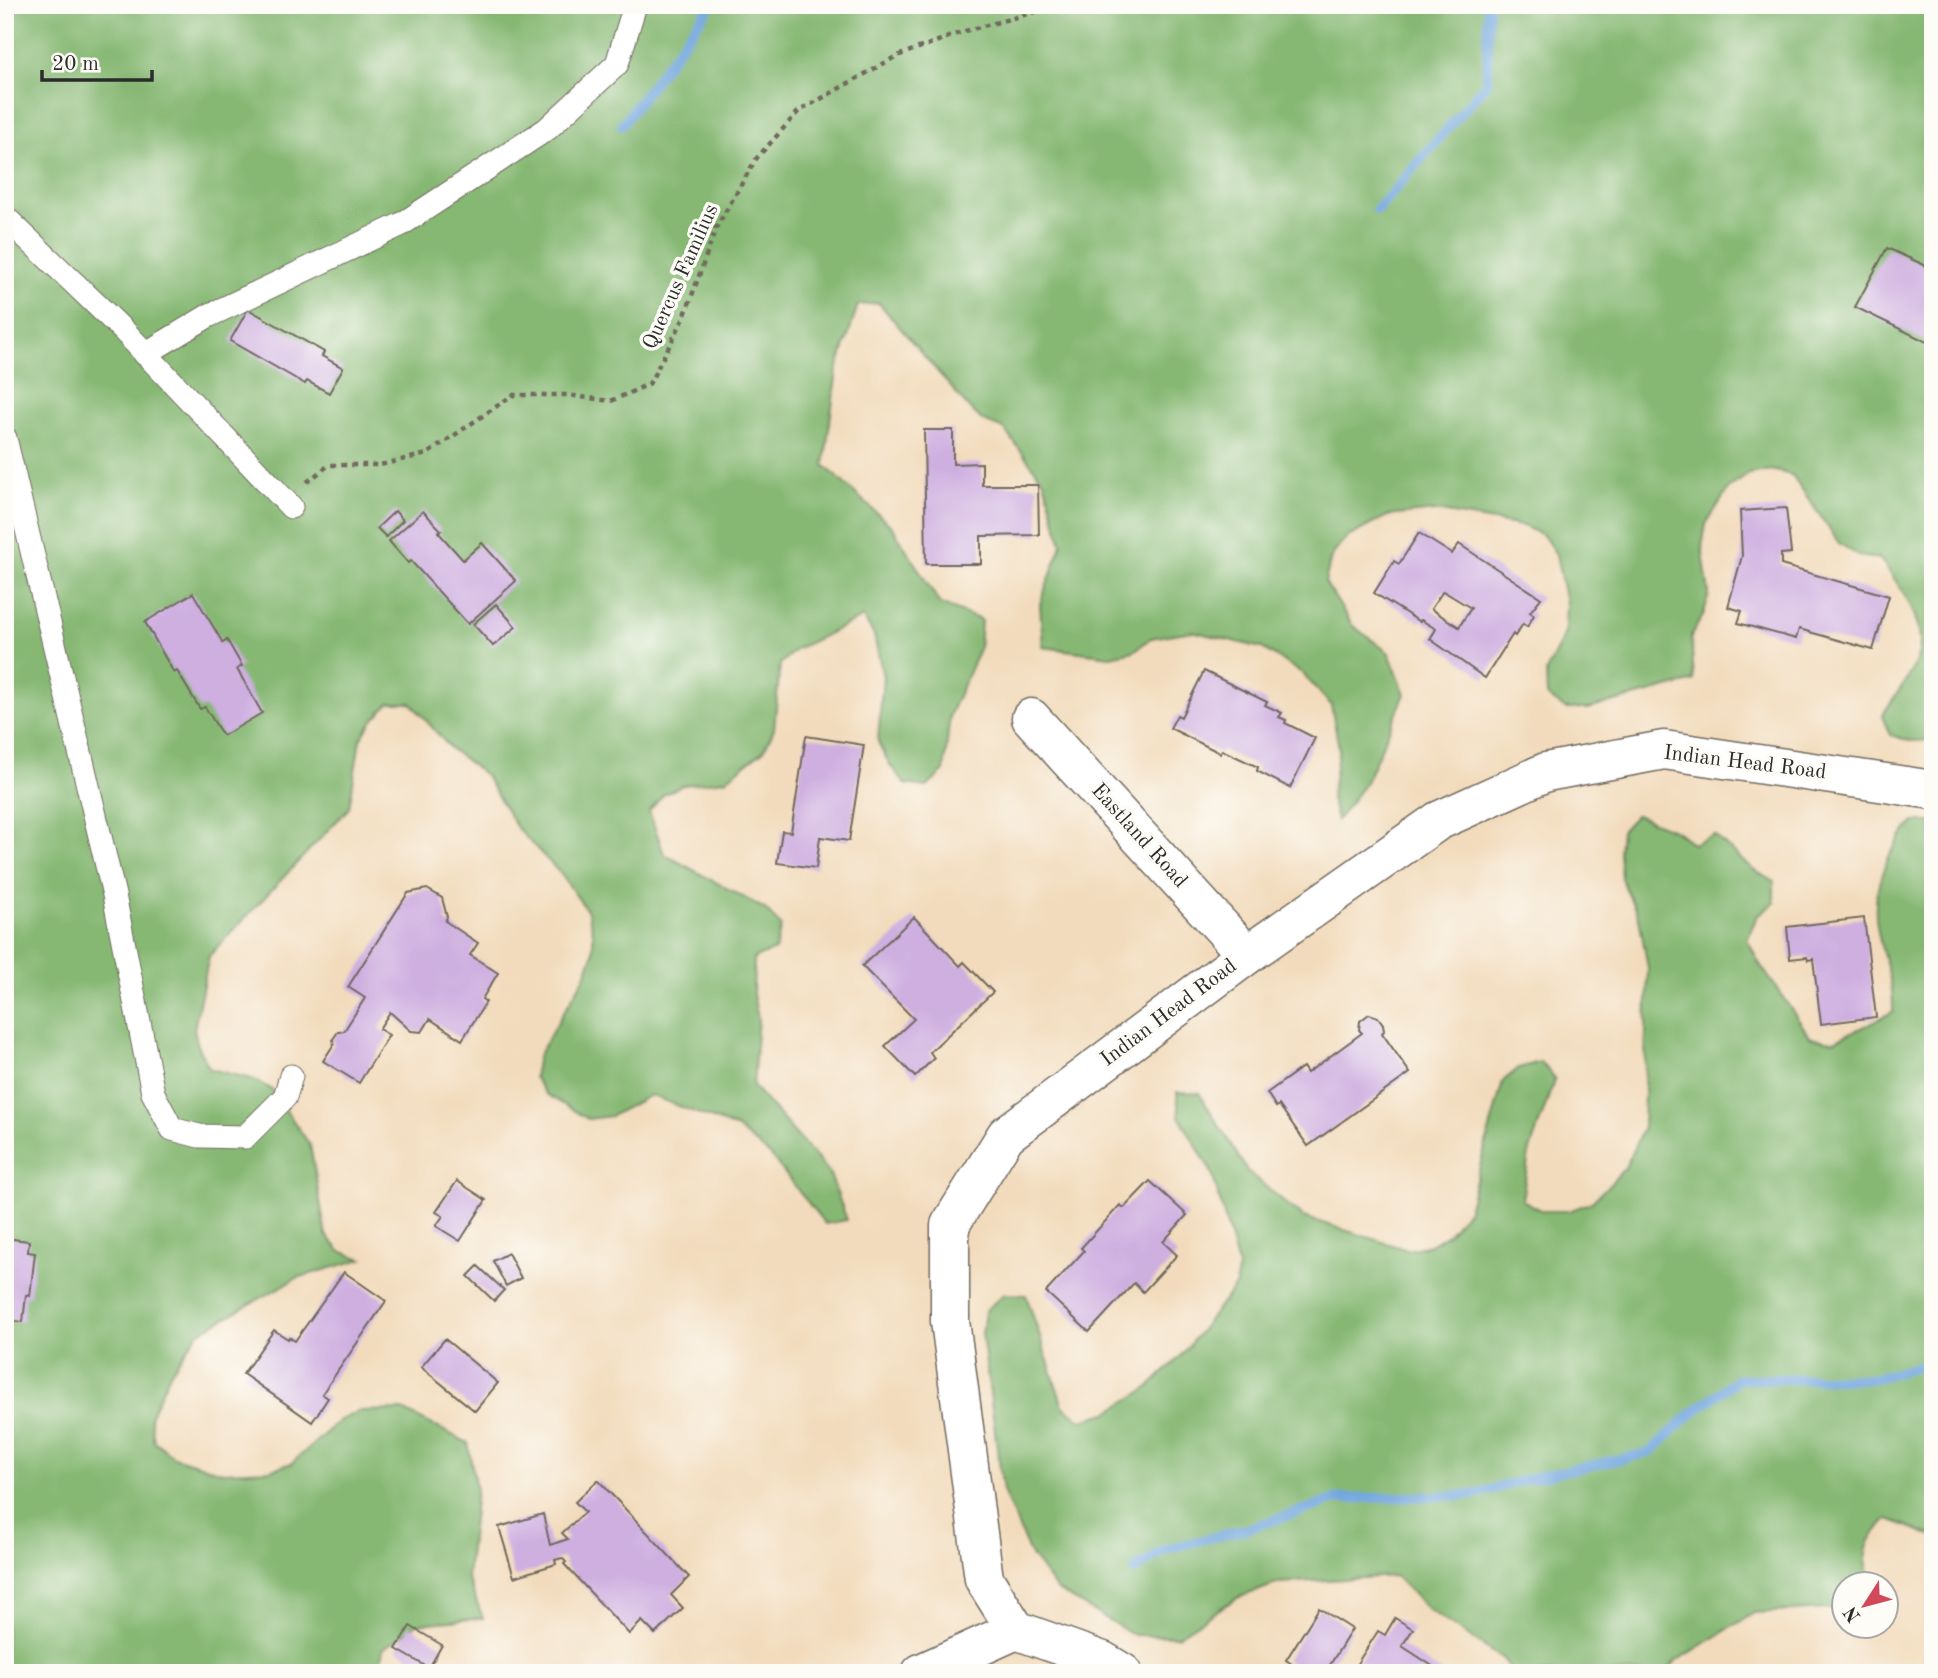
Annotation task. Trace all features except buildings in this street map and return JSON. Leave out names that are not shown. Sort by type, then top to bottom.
[{"type":"street","name":"Eastland Road","points":[[1031,718],[1247,955]]},
{"type":"street","name":"Indian Head Road","points":[[1016,1630],[984,1579],[950,1321],[950,1225],[1006,1135],[1247,955],[1438,821],[1546,772],[1664,750],[1933,790]]},
{"type":"street","points":[[921,1673],[1016,1630],[1103,1661],[1123,1673]]},
{"type":"lane","points":[[145,354],[208,316],[402,224],[547,129],[617,64],[635,5]]},
{"type":"lane","points":[[5,217],[145,354],[288,504]]},
{"type":"lane","points":[[5,438],[114,895],[153,1093],[172,1129],[199,1136],[245,1137],[285,1097],[291,1076]]},
{"type":"path","name":"Quercus Familius","points":[[288,504],[329,465],[380,465],[427,454],[513,395],[567,395],[611,401],[649,384],[684,318],[716,228],[757,159],[799,111],[897,56],[965,31],[1035,12],[1041,5]]},
{"type":"green space","points":[[5,5],[1933,5],[1933,740],[1910,741],[1890,735],[1882,716],[1917,659],[1919,633],[1910,606],[1880,559],[1859,556],[1839,543],[1792,475],[1771,470],[1749,474],[1729,488],[1706,524],[1702,547],[1709,594],[1703,616],[1691,635],[1694,681],[1588,709],[1566,709],[1547,696],[1546,672],[1565,633],[1566,603],[1556,554],[1543,535],[1523,526],[1435,511],[1387,516],[1346,538],[1331,557],[1325,582],[1352,625],[1389,653],[1405,694],[1366,782],[1337,820],[1331,798],[1339,748],[1331,705],[1302,673],[1262,648],[1192,631],[1151,638],[1134,651],[1110,656],[1043,647],[1040,604],[1062,544],[1044,481],[1004,429],[983,421],[968,407],[879,303],[858,305],[837,370],[824,465],[893,528],[940,604],[981,620],[979,649],[950,714],[944,771],[927,787],[905,784],[890,765],[878,742],[883,676],[874,635],[863,617],[796,649],[780,664],[774,729],[764,750],[725,780],[683,785],[664,794],[649,811],[664,854],[765,909],[781,926],[775,950],[754,958],[753,995],[758,1018],[753,1086],[829,1172],[847,1220],[825,1224],[770,1155],[736,1128],[650,1095],[611,1116],[588,1119],[546,1094],[534,1077],[538,1056],[585,976],[593,955],[593,933],[588,912],[560,873],[517,828],[485,775],[451,749],[411,703],[389,703],[373,720],[360,740],[349,808],[209,956],[194,1029],[199,1050],[210,1069],[252,1079],[271,1089],[310,1145],[326,1235],[340,1251],[362,1259],[297,1278],[198,1333],[170,1373],[150,1417],[154,1441],[174,1457],[223,1472],[270,1470],[292,1463],[340,1420],[360,1411],[403,1410],[468,1443],[476,1490],[467,1577],[483,1618],[417,1624],[383,1649],[378,1673],[5,1673]]},
{"type":"green space","points":[[1636,815],[1676,831],[1693,844],[1714,835],[1753,870],[1774,881],[1774,903],[1757,916],[1747,939],[1759,963],[1811,1038],[1834,1041],[1893,1012],[1890,978],[1877,926],[1879,883],[1889,856],[1905,832],[1914,822],[1933,822],[1933,1536],[1888,1519],[1873,1535],[1868,1545],[1868,1570],[1829,1570],[1829,1609],[1754,1613],[1675,1662],[1665,1673],[1514,1673],[1503,1659],[1429,1610],[1395,1576],[1279,1583],[1237,1598],[1177,1636],[1134,1635],[1057,1590],[1030,1554],[1003,1491],[982,1334],[985,1311],[1004,1294],[1026,1295],[1063,1406],[1081,1420],[1107,1413],[1148,1388],[1179,1358],[1236,1285],[1238,1265],[1212,1173],[1179,1116],[1177,1092],[1199,1093],[1248,1172],[1303,1217],[1408,1250],[1430,1245],[1449,1233],[1468,1210],[1503,1081],[1519,1068],[1540,1062],[1555,1078],[1529,1153],[1522,1200],[1543,1211],[1569,1211],[1592,1202],[1625,1168],[1643,1128],[1648,968],[1639,918],[1621,878],[1621,831]]},
{"type":"waterway","points":[[622,125],[711,5]]},
{"type":"waterway","points":[[1377,210],[1487,83],[1488,5]]},
{"type":"waterway","points":[[1135,1570],[1166,1549],[1250,1528],[1337,1499],[1471,1495],[1536,1477],[1649,1453],[1692,1413],[1738,1379],[1872,1379],[1933,1363]]}]
